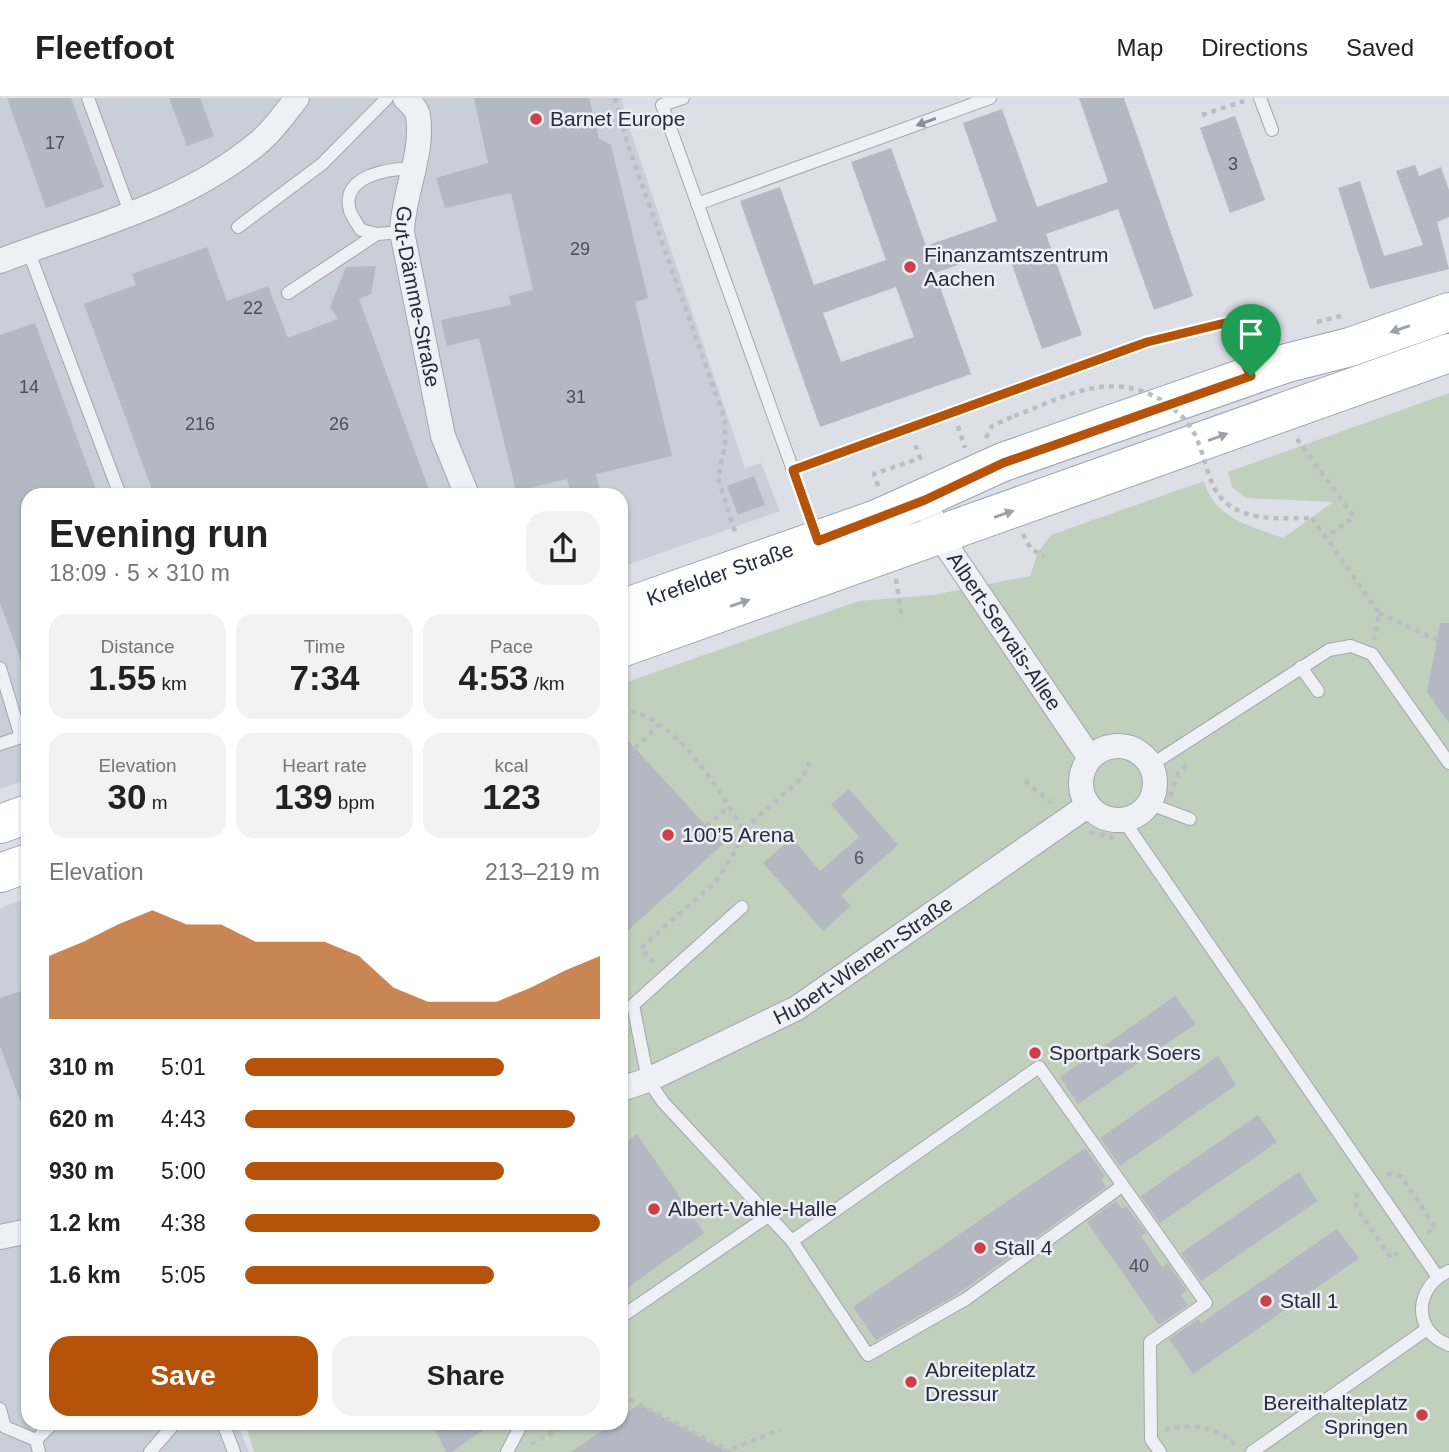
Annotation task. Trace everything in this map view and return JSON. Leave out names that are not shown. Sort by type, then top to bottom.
[{"type":"main road","name":"Krefelder Straße","points":[[628,607],[818,541],[925,500],[1003,463],[1251,376],[1350,347],[1449,312]]},
{"type":"main road","name":"Krefelder Straße","points":[[628,645],[1449,353]]},
{"type":"main road","points":[[0,824],[21,816]]},
{"type":"main road","points":[[0,873],[21,866]]},
{"type":"street","points":[[0,261],[131,215],[218,173],[261,141],[297,98]]},
{"type":"street","name":"Gut-Dämme-Straße","points":[[405,98],[418,113],[418,134],[403,212],[402,232],[443,436],[464,488]]},
{"type":"street","name":"Albert-Servais-Allee","points":[[925,500],[939,535],[1090,758]]},
{"type":"street","points":[[1122,746],[1139,752],[1151,765],[1156,785],[1150,804],[1139,815],[1124,821],[1104,818],[1087,806],[1080,790],[1082,773],[1090,758],[1104,748],[1122,746]]},
{"type":"street","name":"Hubert-Wienen-Straße","points":[[628,1087],[648,1080],[797,1008],[1087,806]]},
{"type":"street","points":[[0,1237],[21,1232]]},
{"type":"lane","points":[[89,98],[131,215]]},
{"type":"lane","points":[[238,227],[322,164],[387,98]]},
{"type":"lane","points":[[683,98],[662,105],[818,541]]},
{"type":"lane","points":[[697,204],[990,98]]},
{"type":"lane","points":[[1259,98],[1272,130]]},
{"type":"lane","points":[[402,232],[377,234],[362,230],[349,211],[351,194],[364,178],[381,170],[412,168]]},
{"type":"lane","points":[[288,293],[377,234]]},
{"type":"lane","points":[[28,250],[117,488]]},
{"type":"lane","points":[[793,470],[910,430],[1147,342],[1225,323],[1251,376]]},
{"type":"lane","points":[[1151,765],[1329,650],[1351,646],[1372,654],[1449,763]]},
{"type":"lane","points":[[1301,667],[1318,691]]},
{"type":"lane","points":[[0,668],[21,737],[0,744]]},
{"type":"lane","points":[[1150,804],[1190,819]]},
{"type":"lane","points":[[1124,821],[1414,1243],[1443,1274],[1426,1289],[1421,1302],[1427,1329],[1440,1342],[1449,1345]]},
{"type":"lane","points":[[742,907],[634,1005],[648,1080],[663,1102],[792,1241],[868,1355],[966,1299],[1122,1186]]},
{"type":"lane","points":[[792,1241],[1039,1067],[1206,1303],[1150,1342],[1151,1439],[1160,1452]]},
{"type":"lane","points":[[628,1312],[768,1216]]},
{"type":"lane","points":[[1252,1452],[1427,1329]]},
{"type":"lane","points":[[0,1409],[2,1430],[38,1446],[48,1430]]},
{"type":"lane","points":[[150,1452],[168,1430]]},
{"type":"lane","points":[[226,1430],[234,1452]]},
{"type":"lane","points":[[508,1452],[519,1430]]},
{"type":"path","points":[[615,98],[629,148],[725,420],[725,445],[718,478],[736,535]]},
{"type":"path","points":[[1202,115],[1253,98]]},
{"type":"path","points":[[981,447],[992,426],[1014,416],[1090,389],[1114,384],[1138,388],[1182,415],[1194,433],[1223,500],[1235,509],[1266,518],[1311,518],[1379,613],[1437,639]]},
{"type":"path","points":[[1281,415],[1354,517],[1326,537]]},
{"type":"path","points":[[878,486],[874,474],[920,458],[910,430]]},
{"type":"path","points":[[960,432],[967,452]]},
{"type":"path","points":[[1031,550],[1045,556]]},
{"type":"path","points":[[887,552],[899,587],[902,619]]},
{"type":"path","points":[[1372,654],[1379,613]]},
{"type":"path","points":[[628,710],[638,710],[660,724],[707,773],[743,830]]},
{"type":"path","points":[[635,748],[660,724]]},
{"type":"path","points":[[665,976],[640,948],[717,880],[737,848],[743,830],[803,777],[811,760]]},
{"type":"path","points":[[1025,781],[1053,805]]},
{"type":"path","points":[[706,826],[729,807]]},
{"type":"path","points":[[1082,833],[1095,831],[1111,837],[1119,847]]},
{"type":"path","points":[[1357,1193],[1356,1207],[1391,1258],[1414,1243],[1435,1227],[1401,1176],[1386,1173]]},
{"type":"path","points":[[628,1399],[728,1451],[780,1430]]},
{"type":"path","points":[[1151,1439],[1165,1430],[1199,1426],[1217,1432],[1243,1452]]},
{"type":"path","points":[[526,1447],[557,1430]]},
{"type":"shaded area","points":[[0,98],[622,98],[626,118],[745,468],[761,463],[780,511],[628,565],[628,488],[21,488],[21,782],[0,789]]},
{"type":"shaded area","points":[[21,900],[21,1430],[240,1430],[249,1452],[0,1452],[0,908]]},
{"type":"green space","name":"Sportpark Soers","points":[[1449,393],[1449,1452],[254,1452],[247,1430],[628,1430],[628,682],[859,601],[933,595],[1030,576],[1038,552],[1051,535],[1204,481],[1209,494],[1225,513],[1247,525],[1283,538],[1333,502],[1246,498],[1232,487],[1228,472]]},
{"type":"building","points":[[7,98],[71,98],[104,187],[46,208]]},
{"type":"building","points":[[169,98],[200,98],[214,136],[187,146]]},
{"type":"building","points":[[474,98],[589,98],[599,139],[611,145],[648,298],[635,302],[672,456],[596,474],[600,488],[569,488],[567,479],[529,488],[515,488],[479,338],[447,346],[441,320],[511,305],[509,296],[533,290],[511,193],[445,208],[436,178],[488,163]]},
{"type":"building","name":"Finanzamtszentrum Aachen","points":[[1079,98],[1124,98],[1193,296],[1154,310],[1118,209],[1046,234],[1082,335],[1042,349],[1006,248],[935,273],[971,374],[820,427],[740,201],[780,187],[814,285],[886,260],[851,162],[891,148],[926,246],[997,221],[963,123],[1002,109],[1037,207],[1108,182]],"holes":[[[896,287],[914,337],[841,362],[823,313]]]},
{"type":"building","points":[[1235,116],[1265,200],[1230,213],[1200,128]]},
{"type":"building","points":[[1415,165],[1419,176],[1441,167],[1449,190],[1449,217],[1437,222],[1449,269],[1370,289],[1338,188],[1360,181],[1384,256],[1423,245],[1396,171]]},
{"type":"building","points":[[207,247],[227,301],[268,286],[288,338],[338,319],[330,307],[346,267],[376,266],[371,294],[359,299],[428,488],[151,488],[84,304],[136,285],[132,274]]},
{"type":"building","points":[[35,323],[95,488],[21,488],[21,660],[0,603],[0,335]]},
{"type":"building","points":[[754,476],[765,505],[738,515],[727,486]]},
{"type":"building","points":[[1440,623],[1449,623],[1449,723],[1427,692]]},
{"type":"building","name":"100’5 Arena","points":[[628,741],[723,844],[628,931]]},
{"type":"building","points":[[849,789],[898,845],[841,895],[851,906],[823,931],[763,863],[792,838],[820,871],[859,837],[831,804]]},
{"type":"building","points":[[21,991],[21,1103],[0,1046],[0,998]]},
{"type":"building","points":[[1175,996],[1196,1024],[1078,1104],[1060,1077]]},
{"type":"building","points":[[1218,1056],[1236,1085],[1120,1166],[1100,1138]]},
{"type":"building","points":[[1258,1115],[1277,1142],[1160,1223],[1141,1196]]},
{"type":"building","name":"Albert-Vahle-Halle","points":[[637,1134],[704,1233],[628,1287],[628,1141]]},
{"type":"building","name":"Stall 4","points":[[1085,1148],[1105,1176],[1101,1179],[1106,1187],[956,1295],[876,1340],[853,1307]]},
{"type":"building","points":[[1299,1172],[1317,1201],[1201,1281],[1181,1253]]},
{"type":"building","points":[[1116,1201],[1122,1209],[1126,1206],[1146,1233],[1141,1236],[1162,1267],[1167,1263],[1187,1291],[1181,1295],[1188,1305],[1159,1325],[1087,1222]]},
{"type":"building","name":"Stall 1","points":[[1337,1229],[1359,1258],[1193,1374],[1169,1339],[1198,1319],[1201,1323]]},
{"type":"building","points":[[639,1404],[727,1452],[571,1452],[603,1430],[628,1430],[628,1412]]},
{"type":"building","points":[[435,1430],[483,1430],[452,1452],[446,1452]]},
{"type":"place","name":"Barnet Europe","points":[[536,119]]},
{"type":"place","name":"Finanzamtszentrum Aachen","points":[[910,267]]},
{"type":"place","name":"100’5 Arena","points":[[668,835]]},
{"type":"place","name":"Sportpark Soers","points":[[1035,1053]]},
{"type":"place","name":"Albert-Vahle-Halle","points":[[654,1209]]},
{"type":"place","name":"Stall 4","points":[[980,1248]]},
{"type":"place","name":"Stall 1","points":[[1266,1301]]},
{"type":"place","name":"Abreiteplatz Dressur","points":[[911,1382]]},
{"type":"place","name":"Bereithalteplatz Springen","points":[[1422,1415]]},
{"type":"route","points":[[1225,323],[1251,376],[989,468],[925,500],[818,541],[793,470],[910,430],[1147,342],[1225,323]]}]
